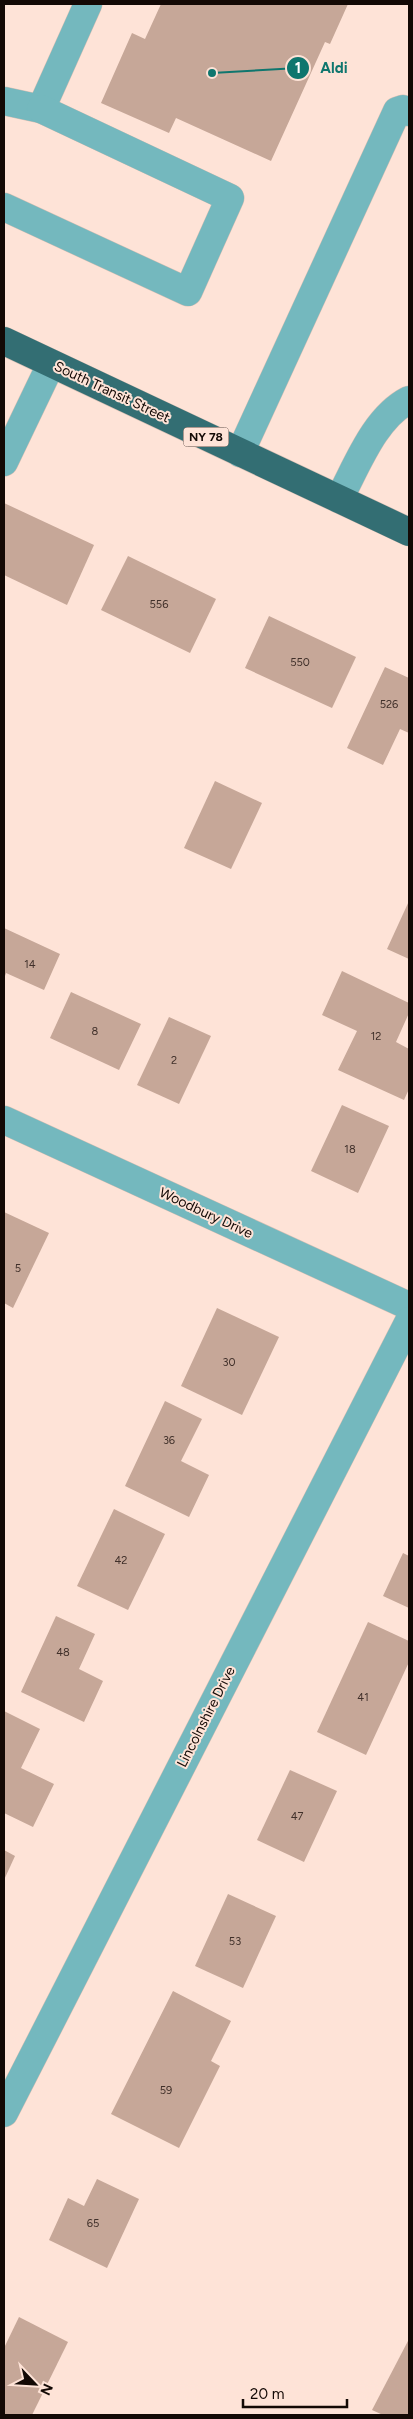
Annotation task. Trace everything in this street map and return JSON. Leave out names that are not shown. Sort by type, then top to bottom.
[{"type":"highway","name":"South Transit Street","points":[[4,341],[409,532]]},
{"type":"street","points":[[41,109],[88,4]]},
{"type":"street","points":[[4,101],[41,109],[230,198],[188,292],[4,207]]},
{"type":"street","points":[[240,453],[396,111],[403,109],[409,112]]},
{"type":"street","points":[[4,462],[51,364]]},
{"type":"street","points":[[338,499],[376,431],[400,405],[409,400]]},
{"type":"street","name":"Woodbury Drive","points":[[4,1120],[409,1306]]},
{"type":"street","name":"Lincolnshire Drive","points":[[4,2113],[409,1321]]},
{"type":"building","points":[[161,4],[348,4],[330,44],[325,42],[271,161],[176,118],[169,133],[101,103],[132,33],[145,39]]},
{"type":"building","points":[[4,503],[94,545],[67,605],[4,575]]},
{"type":"building","points":[[128,556],[216,599],[190,653],[101,610]]},
{"type":"building","points":[[269,616],[356,657],[332,708],[245,668]]},
{"type":"building","points":[[385,667],[409,678],[409,733],[400,729],[383,765],[347,748]]},
{"type":"building","points":[[215,781],[262,803],[231,869],[184,848]]},
{"type":"building","points":[[409,901],[409,959],[387,949]]},
{"type":"building","points":[[4,928],[60,954],[44,990],[6,973],[4,979]]},
{"type":"building","points":[[342,971],[409,1003],[409,1013],[396,1042],[409,1049],[409,1089],[404,1100],[338,1070],[357,1031],[322,1015]]},
{"type":"building","points":[[71,992],[141,1024],[119,1070],[50,1038]]},
{"type":"building","points":[[169,1017],[211,1036],[179,1104],[137,1085]]},
{"type":"building","points":[[342,1105],[389,1126],[358,1193],[311,1171]]},
{"type":"building","points":[[4,1212],[49,1233],[13,1308],[4,1303]]},
{"type":"building","points":[[217,1308],[279,1337],[242,1415],[181,1386]]},
{"type":"building","points":[[165,1401],[202,1419],[181,1461],[209,1475],[189,1517],[125,1486]]},
{"type":"building","points":[[114,1509],[165,1534],[128,1610],[77,1586]]},
{"type":"building","points":[[403,1553],[409,1556],[409,1608],[383,1596]]},
{"type":"building","points":[[56,1616],[95,1634],[79,1669],[103,1681],[84,1722],[21,1692]]},
{"type":"building","points":[[368,1622],[409,1641],[409,1662],[366,1755],[317,1732]]},
{"type":"building","points":[[4,1711],[40,1729],[21,1768],[54,1784],[33,1827],[4,1813]]},
{"type":"building","points":[[290,1770],[337,1791],[304,1862],[257,1840]]},
{"type":"building","points":[[4,1850],[15,1856],[4,1880]]},
{"type":"building","points":[[228,1894],[276,1916],[243,1988],[195,1966]]},
{"type":"building","points":[[173,1991],[231,2021],[211,2061],[220,2066],[179,2148],[111,2114]]},
{"type":"building","points":[[97,2179],[139,2199],[107,2268],[49,2240],[68,2198],[84,2206]]},
{"type":"building","points":[[19,2317],[68,2342],[32,2415],[4,2415],[4,2348]]},
{"type":"building","points":[[409,2339],[409,2415],[383,2415],[372,2410]]},
{"type":"place","name":"Aldi","points":[[212,73]]}]
